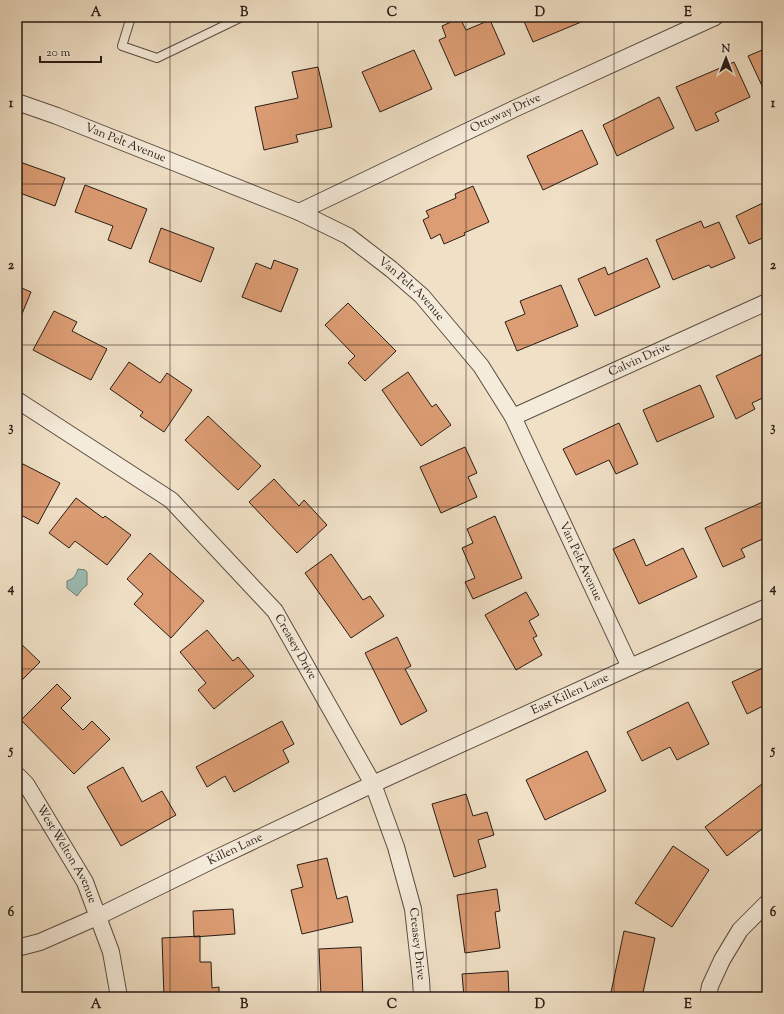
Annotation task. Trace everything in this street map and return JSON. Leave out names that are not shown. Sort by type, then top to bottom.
[{"type":"street","name":"Ottoway Drive","points":[[299,212],[516,108],[714,17]]},
{"type":"street","name":"Van Pelt Avenue","points":[[17,102],[64,118],[299,212],[348,236],[422,296],[481,366],[513,417],[630,667]]},
{"type":"street","name":"Calvin Drive","points":[[513,417],[767,302]]},
{"type":"street","name":"Creasey Drive","points":[[17,400],[172,500],[276,611],[373,784],[396,847],[413,910],[422,997]]},
{"type":"street","name":"East Killen Lane","points":[[373,784],[630,667],[767,607]]},
{"type":"street","name":"West Welton Avenue","points":[[17,775],[26,784],[85,882],[111,952],[119,997]]},
{"type":"street","name":"Killen Lane","points":[[17,948],[40,942],[97,917],[373,784]]},
{"type":"street","points":[[708,997],[710,986],[722,960],[740,930],[767,902]]},
{"type":"lane","points":[[131,17],[122,46],[157,58],[242,17]]},
{"type":"water","points":[[78,569],[85,570],[87,572],[87,585],[77,596],[67,588],[67,581],[74,576]]},
{"type":"building","points":[[522,17],[584,17],[586,20],[533,42]]},
{"type":"building","points":[[460,18],[466,30],[490,20],[505,54],[455,76],[439,40],[446,37],[442,26]]},
{"type":"building","points":[[767,48],[767,86],[763,88],[748,56]]},
{"type":"building","points":[[414,50],[432,89],[380,112],[362,72]]},
{"type":"building","points":[[734,62],[750,97],[715,113],[719,121],[696,131],[676,87]]},
{"type":"building","points":[[318,67],[332,127],[296,135],[298,142],[264,150],[255,107],[298,98],[292,72]]},
{"type":"building","points":[[659,97],[674,128],[617,156],[603,125]]},
{"type":"building","points":[[582,130],[598,164],[543,190],[527,156]]},
{"type":"building","points":[[17,161],[65,178],[55,206],[20,193],[17,200]]},
{"type":"building","points":[[85,185],[147,209],[131,249],[108,240],[113,226],[75,212]]},
{"type":"building","points":[[473,186],[489,222],[444,244],[440,234],[431,239],[423,220],[429,217],[426,211],[456,198],[455,194]]},
{"type":"building","points":[[767,201],[767,236],[749,244],[736,216]]},
{"type":"building","points":[[701,221],[704,228],[719,222],[735,258],[711,268],[709,265],[673,280],[656,240]]},
{"type":"building","points":[[161,228],[214,248],[201,282],[149,262]]},
{"type":"building","points":[[647,258],[660,287],[595,316],[578,279],[605,267],[608,275]]},
{"type":"building","points":[[274,260],[298,269],[281,312],[242,297],[256,263],[271,269]]},
{"type":"building","points":[[561,285],[578,326],[517,351],[505,322],[525,314],[520,301]]},
{"type":"building","points":[[17,286],[31,292],[17,326]]},
{"type":"building","points":[[348,303],[396,351],[365,381],[348,363],[355,356],[325,325]]},
{"type":"building","points":[[54,311],[77,322],[72,331],[107,349],[91,380],[33,350]]},
{"type":"building","points":[[767,352],[767,396],[752,403],[755,409],[736,419],[716,376]]},
{"type":"building","points":[[129,362],[160,383],[167,373],[192,390],[164,432],[140,416],[143,412],[110,389]]},
{"type":"building","points":[[408,372],[432,407],[436,404],[451,425],[421,446],[382,390]]},
{"type":"building","points":[[700,385],[714,417],[657,442],[643,410]]},
{"type":"building","points":[[208,416],[261,466],[238,490],[185,440]]},
{"type":"building","points":[[619,423],[638,464],[616,474],[609,460],[576,475],[563,449]]},
{"type":"building","points":[[465,447],[477,473],[468,477],[477,497],[441,513],[420,467]]},
{"type":"building","points":[[23,464],[60,483],[38,524],[17,513],[22,504],[17,501],[17,466],[20,468]]},
{"type":"building","points":[[274,479],[299,506],[304,500],[327,525],[297,553],[249,502]]},
{"type":"building","points":[[76,498],[103,518],[105,516],[131,535],[107,565],[75,541],[69,548],[49,533]]},
{"type":"building","points":[[767,500],[767,537],[741,549],[745,557],[723,567],[705,528]]},
{"type":"building","points":[[495,516],[522,578],[473,599],[465,582],[475,578],[462,548],[473,543],[467,529]]},
{"type":"building","points":[[634,539],[646,566],[683,548],[697,577],[639,604],[613,549]]},
{"type":"building","points":[[150,553],[204,601],[171,638],[134,604],[143,594],[127,579]]},
{"type":"building","points":[[331,554],[363,600],[370,596],[384,616],[351,638],[305,573]]},
{"type":"building","points":[[526,592],[539,615],[529,621],[537,636],[533,638],[542,655],[516,670],[485,615]]},
{"type":"building","points":[[207,630],[233,661],[238,657],[254,676],[214,709],[198,690],[206,683],[180,652]]},
{"type":"building","points":[[397,637],[411,666],[405,669],[427,711],[401,725],[365,653]]},
{"type":"building","points":[[17,640],[40,662],[17,685]]},
{"type":"building","points":[[767,666],[767,704],[747,714],[732,682]]},
{"type":"building","points":[[57,684],[71,698],[61,708],[83,730],[92,721],[110,739],[74,774],[21,720]]},
{"type":"building","points":[[688,702],[709,744],[677,760],[670,747],[642,761],[627,732]]},
{"type":"building","points":[[282,721],[294,744],[283,750],[289,762],[234,792],[225,776],[207,787],[196,767]]},
{"type":"building","points":[[587,751],[606,791],[545,820],[526,780]]},
{"type":"building","points":[[123,767],[142,802],[162,791],[176,815],[121,846],[87,787]]},
{"type":"building","points":[[766,781],[767,825],[727,856],[705,827]]},
{"type":"building","points":[[466,794],[473,816],[487,812],[494,835],[478,840],[486,867],[454,877],[432,804]]},
{"type":"building","points":[[673,846],[709,870],[672,927],[635,903]]},
{"type":"building","points":[[327,858],[337,899],[347,896],[353,922],[302,934],[291,890],[303,887],[297,865]]},
{"type":"building","points":[[497,889],[500,911],[495,912],[500,948],[465,953],[457,895]]},
{"type":"building","points":[[233,909],[235,934],[194,937],[193,911]]},
{"type":"building","points":[[624,931],[655,938],[642,997],[610,997]]},
{"type":"building","points":[[200,936],[200,962],[211,962],[212,988],[219,987],[219,997],[164,997],[162,938]]},
{"type":"building","points":[[361,947],[363,997],[321,997],[319,949]]},
{"type":"building","points":[[508,971],[509,997],[464,997],[462,974]]},
{"type":"building","points":[[761,993],[767,994],[767,997],[760,997]]},
{"type":"building","points":[[60,994],[61,997],[46,997]]}]
